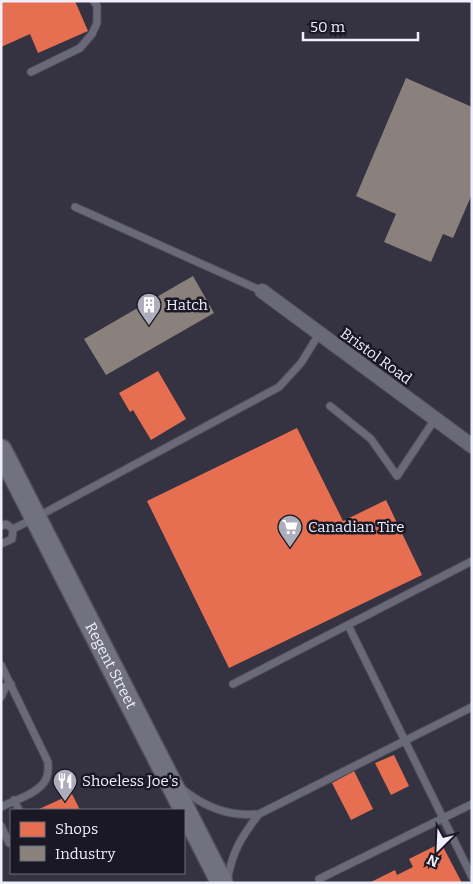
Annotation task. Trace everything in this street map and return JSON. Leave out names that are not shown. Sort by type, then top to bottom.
[{"type":"main road","name":"Regent Street","points":[[1,450],[184,809]]},
{"type":"main road","name":"Regent Street","points":[[185,810],[222,883]]},
{"type":"street","name":"Bristol Road","points":[[262,291],[472,446]]},
{"type":"lane","points":[[31,72],[80,48],[92,34],[97,24],[97,6],[94,1]]},
{"type":"lane","points":[[75,207],[262,291]]},
{"type":"lane","points":[[13,529],[279,387],[301,363],[320,334]]},
{"type":"lane","points":[[330,406],[371,439],[396,476],[435,419]]},
{"type":"lane","points":[[1,526],[6,524],[13,529]]},
{"type":"lane","points":[[1,544],[12,539],[13,529]]},
{"type":"lane","points":[[233,684],[472,561]]},
{"type":"lane","points":[[348,625],[472,877]]},
{"type":"lane","points":[[1,665],[48,762],[46,780],[38,789],[1,806]]},
{"type":"lane","points":[[1,696],[6,686],[11,684]]},
{"type":"lane","points":[[227,883],[234,852],[244,834],[259,814],[472,707]]},
{"type":"lane","points":[[168,777],[193,798],[216,809],[239,814],[259,814]]},
{"type":"lane","points":[[14,800],[18,809]]},
{"type":"lane","points":[[319,879],[472,804]]},
{"type":"lane","points":[[1,826],[9,843]]},
{"type":"building: Shops","points":[[1,1],[75,1],[88,31],[38,53],[30,34],[1,47]]},
{"type":"building: Shops","points":[[158,371],[186,419],[151,440],[133,410],[130,412],[119,393]]},
{"type":"building: Shops","name":"Canadian Tire","points":[[297,428],[343,521],[386,500],[422,575],[229,668],[147,501]]},
{"type":"building: Shops","points":[[394,755],[409,786],[391,795],[375,763]]},
{"type":"building: Shops","points":[[354,771],[373,809],[351,820],[332,783]]},
{"type":"building: Shops","name":"Shoeless Joe's","points":[[72,794],[80,809],[39,809]]},
{"type":"building: Shops","points":[[441,843],[462,883],[369,883],[395,870],[397,875],[413,867],[409,859]]},
{"type":"building: Industry","points":[[406,78],[472,107],[472,194],[453,238],[443,234],[431,262],[384,242],[396,214],[356,196]]},
{"type":"building: Industry","name":"Hatch","points":[[193,276],[214,313],[106,375],[84,339]]},
{"type":"place","name":"Hatch","points":[[149,326]]},
{"type":"place","name":"Canadian Tire","points":[[290,548]]},
{"type":"place","name":"Shoeless Joe's","points":[[65,802]]}]
